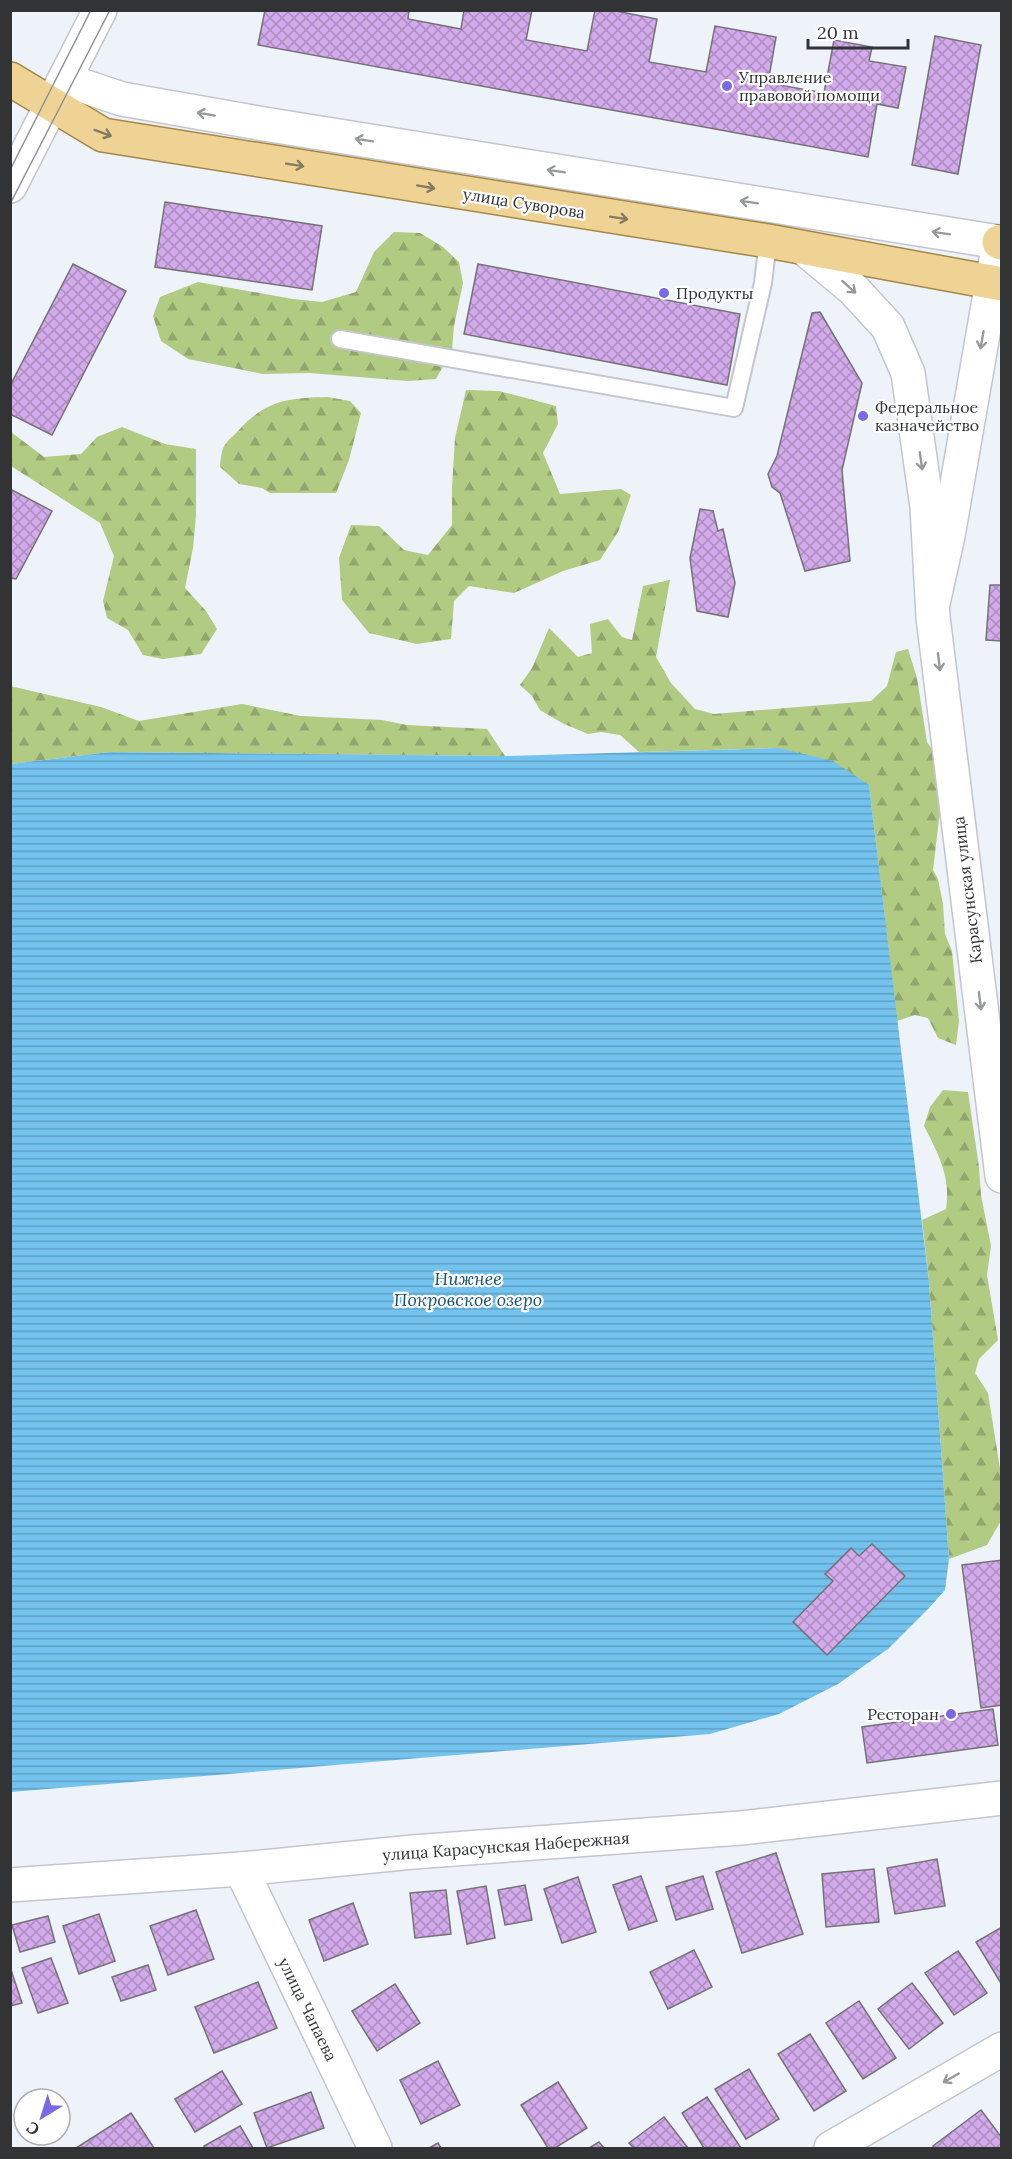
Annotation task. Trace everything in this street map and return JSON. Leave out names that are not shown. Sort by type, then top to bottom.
[{"type":"main road","name":"улица Суворова","points":[[10,79],[59,92],[103,135],[768,241],[997,284]]},
{"type":"street","points":[[10,186],[100,10]]},
{"type":"street","points":[[59,92],[122,99],[264,124],[1001,238]]},
{"type":"street","name":"Карасунская улица","points":[[933,603],[997,284],[1001,238]]},
{"type":"street","name":"Карасунская улица","points":[[805,249],[854,290],[888,327],[908,373],[927,507],[933,603],[1002,1176]]},
{"type":"street","name":"улица Карасунская Набережная","points":[[10,1885],[241,1869],[413,1852],[741,1828],[1002,1798]]},
{"type":"street","name":"улица Чапаева","points":[[241,1869],[375,2148]]},
{"type":"street","points":[[831,2148],[1002,2049]]},
{"type":"lane","points":[[340,339],[734,408],[763,283],[768,241]]},
{"type":"green space","points":[[394,232],[420,233],[443,247],[459,262],[463,283],[454,326],[452,350],[436,379],[408,381],[309,373],[263,374],[188,359],[161,341],[153,316],[160,297],[198,282],[322,302],[356,292],[374,252]]},
{"type":"green space","points":[[466,390],[499,391],[556,406],[558,424],[543,453],[560,494],[621,489],[631,495],[618,532],[600,560],[563,571],[514,593],[469,586],[454,601],[451,639],[417,644],[369,633],[342,600],[339,558],[351,525],[379,526],[404,550],[428,555],[452,525],[455,438]]},
{"type":"green space","points":[[327,397],[350,401],[361,413],[349,460],[336,493],[270,493],[262,488],[239,484],[220,467],[226,443],[258,413],[289,400]]},
{"type":"green space","points":[[122,427],[165,444],[196,449],[196,516],[193,548],[185,588],[206,611],[217,629],[201,654],[163,659],[143,655],[128,630],[107,618],[103,601],[114,556],[100,523],[11,466],[11,432],[44,457],[81,454],[97,437]]},
{"type":"green space","points":[[670,580],[656,657],[671,683],[695,709],[714,714],[871,701],[887,686],[896,652],[908,649],[917,678],[927,742],[932,749],[938,768],[942,804],[933,870],[938,879],[943,904],[945,934],[952,951],[959,1021],[956,1045],[938,1038],[928,1018],[915,1015],[897,1021],[869,785],[779,748],[639,752],[620,735],[601,732],[588,734],[562,723],[540,710],[532,696],[520,685],[532,668],[549,628],[578,657],[592,653],[590,624],[608,619],[622,637],[632,640],[643,586]]},
{"type":"green space","points":[[10,686],[101,707],[139,721],[242,704],[301,716],[487,729],[505,756],[110,752],[11,764]]},
{"type":"green space","points":[[943,1090],[968,1092],[981,1195],[991,1246],[987,1275],[998,1340],[979,1359],[975,1373],[988,1393],[1001,1475],[1002,1519],[987,1545],[949,1559],[929,1282],[922,1220],[946,1209],[945,1176],[924,1126],[930,1107]]},
{"type":"water","name":"Нижнее Покровское озеро","points":[[779,748],[833,761],[869,785],[929,1282],[949,1559],[945,1590],[888,1649],[838,1684],[779,1714],[710,1734],[11,1792],[10,764],[110,752],[505,756]]},
{"type":"building","points":[[265,10],[409,10],[408,19],[461,29],[464,10],[532,10],[526,40],[587,51],[595,10],[611,10],[657,19],[649,62],[706,72],[715,26],[776,37],[768,83],[824,93],[834,40],[872,47],[869,61],[906,67],[898,108],[877,104],[868,157],[258,45]]},
{"type":"building","points":[[935,36],[981,45],[958,174],[912,165]]},
{"type":"building","points":[[165,202],[322,226],[312,290],[155,267]]},
{"type":"building","points":[[73,264],[126,291],[52,435],[10,414],[10,386]]},
{"type":"building","points":[[478,264],[740,314],[727,385],[464,334]]},
{"type":"building","points":[[820,312],[862,383],[842,470],[850,561],[805,571],[780,493],[772,487],[768,474],[777,456],[812,313]]},
{"type":"building","points":[[10,489],[52,511],[16,579],[10,578]]},
{"type":"building","points":[[700,509],[713,511],[718,531],[723,529],[735,583],[728,617],[697,611],[690,558]]},
{"type":"building","points":[[990,585],[1002,585],[1002,641],[986,640]]},
{"type":"building","points":[[872,1544],[905,1576],[827,1655],[793,1622],[833,1581],[825,1574],[851,1548],[859,1556]]},
{"type":"building","points":[[1002,1560],[1002,1705],[981,1708],[962,1565]]},
{"type":"building","points":[[993,1709],[998,1745],[867,1763],[862,1727]]},
{"type":"building","points":[[776,1853],[803,1934],[742,1953],[716,1872]]},
{"type":"building","points":[[937,1859],[945,1906],[895,1914],[887,1868]]},
{"type":"building","points":[[874,1869],[879,1922],[826,1927],[822,1874]]},
{"type":"building","points":[[641,1876],[657,1921],[629,1930],[613,1885]]},
{"type":"building","points":[[703,1876],[713,1909],[676,1920],[666,1887]]},
{"type":"building","points":[[578,1877],[596,1932],[562,1943],[544,1889]]},
{"type":"building","points":[[525,1885],[532,1920],[505,1925],[498,1890]]},
{"type":"building","points":[[486,1886],[495,1938],[467,1944],[457,1891]]},
{"type":"building","points":[[446,1890],[451,1934],[415,1938],[410,1893]]},
{"type":"building","points":[[353,1903],[368,1944],[324,1961],[309,1920]]},
{"type":"building","points":[[196,1910],[214,1959],[168,1975],[150,1926]]},
{"type":"building","points":[[99,1914],[115,1961],[79,1974],[63,1926]]},
{"type":"building","points":[[48,1916],[55,1942],[20,1952],[12,1925]]},
{"type":"building","points":[[1002,1927],[1002,1985],[976,1942]]},
{"type":"building","points":[[694,1950],[712,1987],[668,2009],[650,1972]]},
{"type":"building","points":[[958,1951],[987,1993],[954,2015],[925,1973]]},
{"type":"building","points":[[51,1958],[68,2003],[38,2013],[22,1968]]},
{"type":"building","points":[[148,1965],[156,1990],[121,2001],[112,1977]]},
{"type":"building","points":[[10,1967],[22,2003],[10,2006]]},
{"type":"building","points":[[258,1982],[277,2028],[214,2053],[195,2007]]},
{"type":"building","points":[[912,1983],[943,2023],[909,2049],[878,2009]]},
{"type":"building","points":[[395,1984],[420,2023],[377,2051],[352,2011]]},
{"type":"building","points":[[859,2001],[896,2058],[863,2079],[826,2023]]},
{"type":"building","points":[[810,2034],[846,2091],[814,2111],[778,2054]]},
{"type":"building","points":[[438,2061],[460,2105],[421,2124],[400,2080]]},
{"type":"building","points":[[749,2069],[779,2119],[746,2139],[715,2089]]},
{"type":"building","points":[[222,2071],[242,2104],[195,2132],[175,2099]]},
{"type":"building","points":[[558,2082],[587,2128],[555,2148],[548,2148],[521,2105]]},
{"type":"building","points":[[311,2092],[324,2128],[267,2148],[254,2113]]},
{"type":"building","points":[[707,2097],[741,2148],[704,2148],[682,2113]]},
{"type":"building","points":[[981,2110],[1002,2138],[1002,2148],[934,2148],[933,2146]]},
{"type":"building","points":[[131,2113],[154,2148],[76,2148]]},
{"type":"building","points":[[664,2117],[688,2148],[634,2148],[629,2143]]},
{"type":"building","points":[[240,2126],[253,2148],[205,2148],[204,2146]]},
{"type":"building","points":[[599,2142],[604,2148],[589,2148]]},
{"type":"building","points":[[438,2143],[441,2148],[429,2148]]},
{"type":"tram line","points":[[10,170],[91,10]]},
{"type":"tram line","points":[[10,204],[110,10]]},
{"type":"place","name":"Управление правовой помощи","points":[[727,86]]},
{"type":"place","name":"Продукты","points":[[664,293]]},
{"type":"place","name":"Федеральное казначейство","points":[[863,416]]},
{"type":"place","name":"Ресторан","points":[[951,1714]]}]
